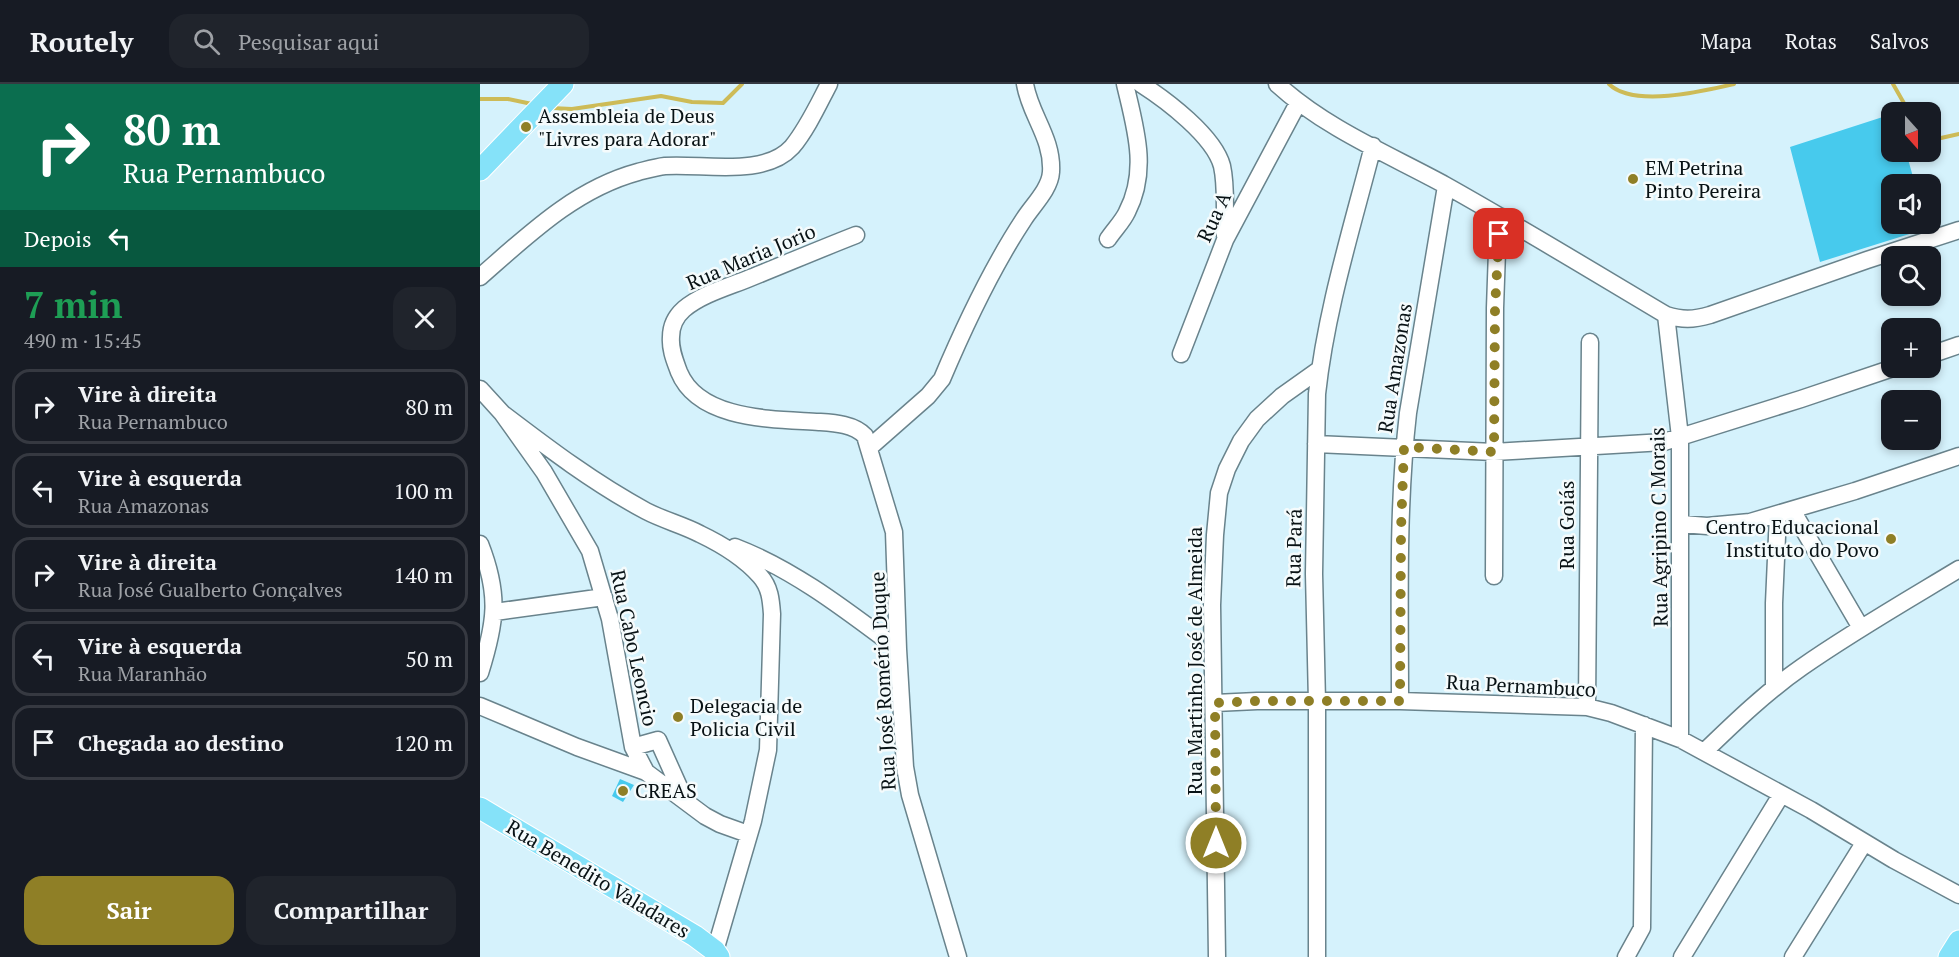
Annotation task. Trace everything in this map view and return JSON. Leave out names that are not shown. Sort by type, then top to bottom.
[{"type":"main road","points":[[480,170],[563,84]]},
{"type":"main road","name":"Rua Benedito Valadares","points":[[480,808],[695,936],[717,954]]},
{"type":"main road","points":[[1949,957],[1959,941]]},
{"type":"street","points":[[480,277],[539,225],[571,202],[602,185],[638,172],[665,166],[729,167],[764,164],[774,160],[791,147],[800,136],[829,84]]},
{"type":"street","points":[[870,447],[928,396],[942,379],[1008,243],[1044,191],[1051,175],[1051,156],[1025,84]]},
{"type":"street","points":[[1108,239],[1127,212],[1136,187],[1140,163],[1137,133],[1125,84]]},
{"type":"street","points":[[1141,84],[1178,111],[1216,152],[1222,165],[1224,179],[1225,240]]},
{"type":"street","points":[[1277,84],[1298,103],[1339,129],[1502,217],[1666,315],[1688,320],[1710,315],[1959,230]]},
{"type":"street","name":"Rua A","points":[[1181,354],[1225,240],[1298,103]]},
{"type":"street","name":"Rua Pará","points":[[1317,957],[1317,702],[1314,615],[1316,444],[1320,369],[1336,289],[1373,146]]},
{"type":"street","name":"Rua Amazonas","points":[[1400,701],[1404,447],[1446,186]]},
{"type":"street","points":[[1494,576],[1495,297],[1497,251],[1502,217]]},
{"type":"street","name":"Rua Maria Jorio","points":[[833,423],[754,417],[709,404],[696,395],[682,380],[672,354],[672,325],[677,315],[685,308],[709,294],[856,235]]},
{"type":"street","name":"Rua Agripino C Morais","points":[[1666,315],[1680,437],[1682,524],[1680,739]]},
{"type":"street","name":"Rua Goiás","points":[[1587,707],[1590,342]]},
{"type":"street","points":[[1941,351],[1959,345]]},
{"type":"street","name":"Rua Martinho José de Almeida","points":[[1217,957],[1212,605],[1219,493],[1241,441],[1257,419],[1282,396],[1320,369]]},
{"type":"street","points":[[1316,444],[1494,452],[1657,443],[1881,372]]},
{"type":"street","points":[[480,389],[502,413],[562,459],[603,486],[646,511],[777,566],[842,607],[898,649]]},
{"type":"street","name":"Rua Cabo Leoncio","points":[[502,413],[544,472],[584,537],[593,558],[610,619],[633,747],[646,772]]},
{"type":"street","name":"Rua José Romério Duque","points":[[833,423],[856,428],[870,447],[894,532],[905,767],[910,795],[958,957]]},
{"type":"street","points":[[1682,524],[1728,525],[1750,522],[1959,456]]},
{"type":"street","points":[[1785,512],[1861,628]]},
{"type":"street","points":[[1774,688],[1774,603],[1785,512]]},
{"type":"street","points":[[700,534],[748,564],[762,578],[770,596],[772,614],[768,750],[753,821],[717,954]]},
{"type":"street","points":[[480,544],[490,575],[495,612],[491,638],[480,673]]},
{"type":"street","points":[[1704,752],[1774,688],[1801,668],[1861,628],[1959,569]]},
{"type":"street","points":[[495,612],[604,597]]},
{"type":"street","name":"Rua Pernambuco","points":[[1215,703],[1400,701],[1587,707],[1611,713],[1680,739],[1811,810],[1864,843],[1959,895]]},
{"type":"street","points":[[480,706],[578,747],[646,772],[720,824],[748,834]]},
{"type":"street","points":[[1626,957],[1642,931],[1644,725]]},
{"type":"street","points":[[633,747],[658,740],[683,791],[685,801]]},
{"type":"street","points":[[1682,957],[1781,795]]},
{"type":"street","points":[[1793,957],[1864,843]]},
{"type":"building","points":[[1881,118],[1881,162],[1909,162],[1912,174],[1881,174],[1881,234],[1909,234],[1820,262],[1790,147]]},
{"type":"building","name":"CREAS","points":[[620,779],[634,785],[623,802],[612,796]]},
{"type":"waterway","points":[[551,108],[572,109],[661,96],[692,102],[723,103],[742,84]]},
{"type":"waterway","points":[[1609,84],[1620,91],[1651,96],[1669,96],[1734,84]]},
{"type":"waterway","points":[[1893,84],[1903,102]]},
{"type":"waterway","points":[[480,99],[508,99],[532,104]]},
{"type":"waterway","points":[[1941,138],[1959,134]]},
{"type":"place","name":"Assembleia de Deus \"Livres para Adorar\"","points":[[526,127]]},
{"type":"place","name":"EM Petrina Pinto Pereira","points":[[1633,179]]},
{"type":"place","name":"Centro Educacional Instituto do Povo","points":[[1891,539]]},
{"type":"place","name":"Delegacia de Policia Civil","points":[[678,717]]},
{"type":"place","name":"CREAS","points":[[623,791]]},
{"type":"route","points":[[1216,843],[1215,703],[1400,701],[1404,447],[1494,452],[1496,431],[1495,308],[1499,234]]}]
